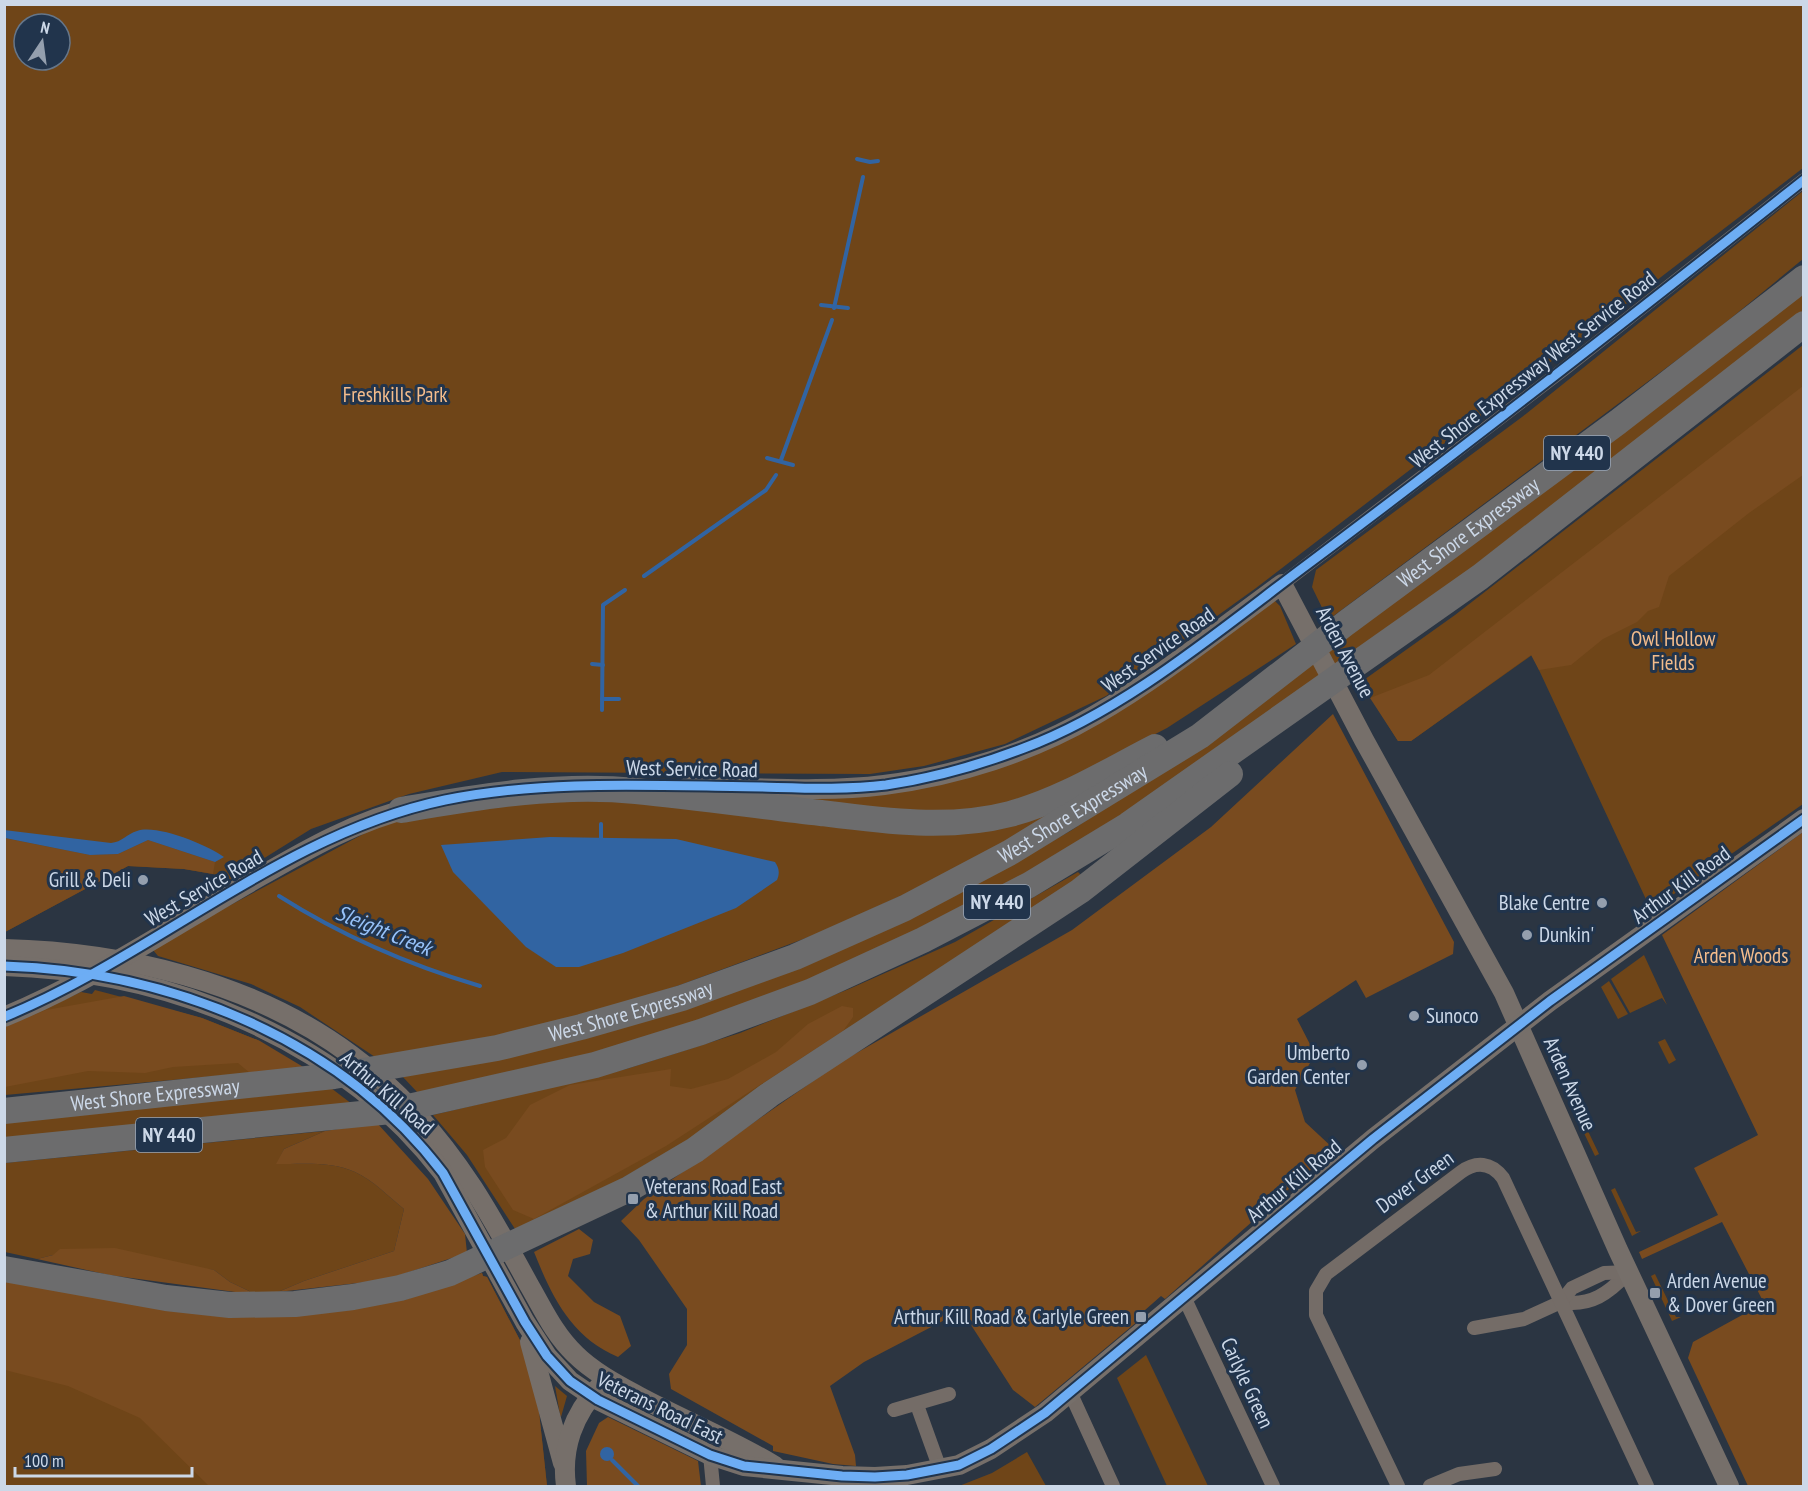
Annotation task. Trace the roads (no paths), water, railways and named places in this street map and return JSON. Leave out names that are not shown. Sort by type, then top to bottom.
[{"type":"highway","name":"West Shore Expressway","points":[[4,1111],[292,1081],[413,1065],[581,1028],[682,998],[795,957],[905,908],[1009,853],[1200,736],[1346,623],[1618,422],[1803,278]]},
{"type":"highway","name":"West Shore Expressway","points":[[4,1150],[391,1111],[595,1065],[701,1032],[810,992],[923,940],[1029,885],[1128,825],[1480,577],[1803,324]]},
{"type":"highway","points":[[4,1269],[166,1298],[230,1305],[295,1304],[400,1288],[450,1273],[629,1189],[695,1150],[770,1095],[1080,891],[1480,577]]},
{"type":"highway","points":[[401,810],[506,794],[563,790],[633,791],[922,823],[966,822],[1010,814],[1061,796],[1156,746],[1239,697],[1346,623]]},
{"type":"street","name":"West Shore Expressway West Service Road","points":[[1281,584],[1564,369],[1803,180]]},
{"type":"street","name":"Arden Avenue","points":[[1281,584],[1364,741],[1482,950],[1729,1486]]},
{"type":"street","name":"West Service Road","points":[[4,1017],[44,1001],[93,975],[341,832],[401,810],[490,792],[548,786],[883,785],[955,771],[1029,747],[1094,716],[1158,674],[1281,584]]},
{"type":"street","name":"Arthur Kill Road","points":[[778,1467],[850,1477],[907,1475],[959,1465],[991,1449],[1045,1413],[1350,1156],[1518,1026],[1803,819]]},
{"type":"street","name":"Arthur Kill Road","points":[[4,949],[60,950],[118,960],[204,982],[256,1001],[309,1028],[351,1054],[391,1088],[432,1133],[464,1174],[499,1250]]},
{"type":"street","name":"Arthur Kill Road","points":[[4,966],[93,975],[221,1010],[264,1027],[316,1056],[366,1094],[404,1127],[428,1153],[499,1250]]},
{"type":"street","name":"Dover Green","points":[[1398,1486],[1316,1315],[1316,1291],[1326,1274],[1467,1167],[1483,1164],[1492,1167],[1503,1178],[1647,1486]]},
{"type":"street","name":"Veterans Road East","points":[[499,1250],[525,1322],[547,1356],[570,1381],[590,1396],[710,1455],[744,1466],[778,1467]]},
{"type":"street","name":"Veterans Road East","points":[[499,1250],[552,1328],[575,1354],[608,1378],[778,1467]]},
{"type":"street","points":[[1474,1328],[1524,1319],[1561,1302],[1572,1288],[1604,1273],[1629,1272]]},
{"type":"street","name":"Carlyle Green","points":[[1184,1297],[1273,1486]]},
{"type":"street","points":[[525,1322],[563,1463],[566,1486]]},
{"type":"street","points":[[563,1463],[570,1435],[590,1396],[608,1378]]},
{"type":"street","points":[[1070,1392],[1113,1486]]},
{"type":"street","points":[[894,1410],[949,1394]]},
{"type":"street","points":[[917,1405],[940,1469]]},
{"type":"street","points":[[710,1455],[713,1486]]},
{"type":"street","points":[[1431,1486],[1459,1474],[1495,1469]]},
{"type":"water","points":[[4,830],[111,843],[137,831],[157,830],[194,842],[224,857],[215,862],[148,840],[118,854],[90,855],[5,838]]},
{"type":"water","points":[[550,837],[676,839],[775,862],[779,875],[777,880],[736,908],[623,953],[579,967],[556,967],[526,947],[453,872],[441,845]]},
{"type":"water","points":[[604,1447],[610,1447],[614,1454],[610,1461],[604,1461],[600,1457],[600,1451]]},
{"type":"waterway","points":[[857,159],[878,161]]},
{"type":"waterway","points":[[834,308],[863,177]]},
{"type":"waterway","points":[[821,305],[848,308]]},
{"type":"waterway","points":[[781,460],[832,320]]},
{"type":"waterway","points":[[767,458],[793,465]]},
{"type":"waterway","points":[[644,576],[766,490],[776,475]]},
{"type":"waterway","points":[[602,710],[603,605],[625,590]]},
{"type":"waterway","points":[[592,664],[603,665]]},
{"type":"waterway","points":[[602,699],[619,699]]},
{"type":"waterway","points":[[601,824],[601,838]]},
{"type":"waterway","name":"Sleight Creek","points":[[279,896],[327,924],[376,948],[428,969],[480,986]]},
{"type":"waterway","points":[[612,1460],[638,1486]]},
{"type":"place","name":"Grill & Deli","points":[[143,880]]},
{"type":"place","name":"Blake Centre","points":[[1602,903]]},
{"type":"place","name":"Dunkin'","points":[[1527,935]]},
{"type":"place","name":"Sunoco","points":[[1414,1016]]},
{"type":"place","name":"Umberto Garden Center","points":[[1362,1065]]},
{"type":"place","name":"Veterans Road East & Arthur Kill Road","points":[[633,1199]]},
{"type":"place","name":"Arden Avenue & Dover Green","points":[[1655,1293]]},
{"type":"place","name":"Arthur Kill Road & Carlyle Green","points":[[1141,1317]]},
{"type":"park label","name":"Freshkills Park","points":[[395,395]]},
{"type":"park label","name":"Owl Hollow Fields","points":[[1673,651]]},
{"type":"park label","name":"Arden Woods","points":[[1741,956]]}]
